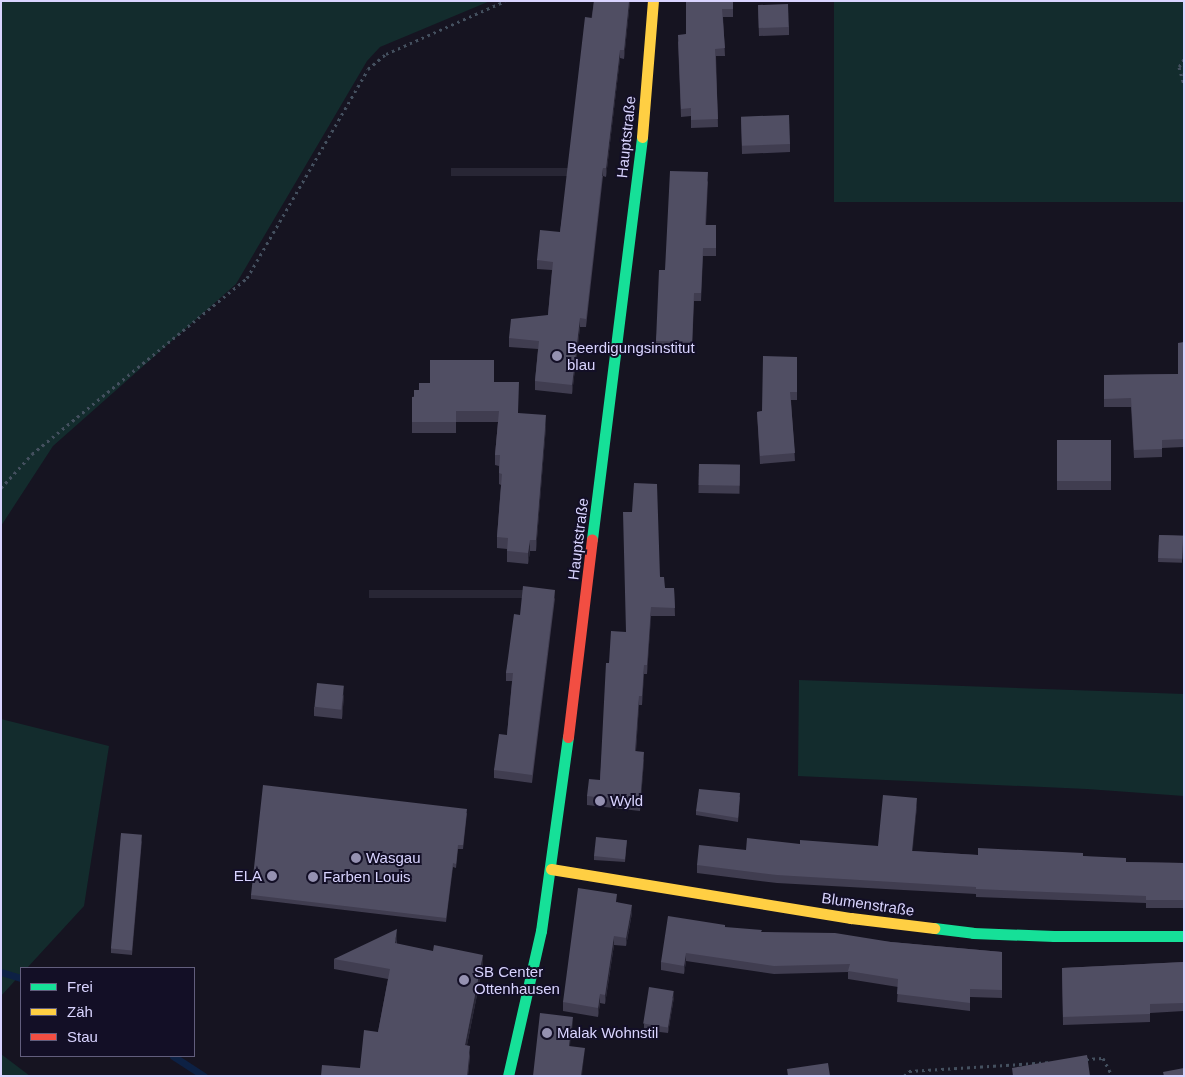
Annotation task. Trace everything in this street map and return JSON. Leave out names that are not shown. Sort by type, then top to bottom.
[{"type":"main road","name":"Hauptstraße","points":[[508,1076],[540,940],[551,869],[645,110],[653,1]]},
{"type":"main road","name":"Blumenstraße","points":[[551,869],[851,918],[973,933],[1054,936],[1184,936]]},
{"type":"path","points":[[1,488],[32,454],[247,278],[368,69],[386,54],[505,1]]},
{"type":"path","points":[[1184,59],[1179,67],[1184,85]]},
{"type":"path","points":[[1078,1060],[1103,1058],[1112,1076]]},
{"type":"path","points":[[904,1076],[909,1071],[1058,1061]]},
{"type":"green space","points":[[1,1],[490,1],[380,47],[367,61],[236,284],[53,446],[1,526]]},
{"type":"green space","points":[[834,1],[1184,1],[1184,202],[834,202]]},
{"type":"green space","points":[[799,680],[1184,694],[1184,796],[1087,789],[798,776]]},
{"type":"green space","points":[[1,719],[109,746],[84,906],[28,967],[20,967],[20,975],[1,996]]},
{"type":"green space","points":[[1,1054],[30,1076],[1,1076]]},
{"type":"building","points":[[594,1],[629,1],[624,50],[620,50],[606,168],[603,168],[586,319],[580,318],[572,385],[535,381],[539,341],[509,338],[511,319],[548,315],[553,262],[537,260],[540,230],[560,232],[585,17],[592,18]]},
{"type":"building","points":[[686,1],[733,1],[733,9],[722,9],[725,48],[715,49],[718,119],[691,120],[691,108],[681,109],[678,35],[686,34]]},
{"type":"building","points":[[788,4],[789,27],[759,28],[758,5]]},
{"type":"building","points":[[789,115],[790,144],[742,146],[741,117]]},
{"type":"building","points":[[670,171],[708,172],[705,225],[716,225],[716,248],[703,248],[701,293],[694,293],[692,342],[656,341],[659,270],[665,270]]},
{"type":"building","points":[[1184,342],[1184,439],[1162,440],[1162,449],[1134,450],[1131,398],[1104,399],[1104,375],[1178,374],[1178,343]]},
{"type":"building","points":[[763,356],[797,357],[797,392],[790,392],[795,453],[760,456],[757,412],[762,411]]},
{"type":"building","points":[[430,360],[494,360],[494,382],[519,382],[518,413],[546,415],[536,540],[530,540],[528,553],[507,551],[508,538],[497,537],[502,474],[499,473],[500,455],[495,455],[499,411],[456,411],[456,422],[412,422],[412,397],[414,397],[414,390],[419,390],[419,383],[430,383]]},
{"type":"building","points":[[1057,440],[1111,440],[1111,481],[1057,481]]},
{"type":"building","points":[[699,464],[740,465],[740,486],[699,485]]},
{"type":"building","points":[[634,483],[657,484],[660,577],[664,577],[665,588],[674,588],[675,608],[651,607],[647,665],[644,665],[642,696],[639,696],[635,751],[644,752],[640,802],[587,796],[589,779],[600,780],[606,663],[609,663],[611,631],[626,632],[623,512],[632,512]]},
{"type":"building","points":[[1159,535],[1183,536],[1182,559],[1158,558]]},
{"type":"building","points":[[523,586],[555,590],[532,775],[494,770],[499,734],[507,735],[513,673],[506,673],[514,614],[520,615]]},
{"type":"building","points":[[317,683],[344,686],[341,710],[314,707]]},
{"type":"building","name":"Wasgau","points":[[263,785],[467,809],[463,845],[458,845],[456,864],[453,863],[446,918],[251,895]]},
{"type":"building","points":[[699,789],[740,793],[738,818],[696,811]]},
{"type":"building","points":[[883,795],[917,798],[912,851],[978,855],[978,848],[1083,853],[1083,856],[1126,858],[1126,862],[1184,863],[1184,900],[1146,900],[1146,896],[976,889],[976,887],[777,875],[697,865],[699,845],[746,850],[747,838],[800,844],[800,840],[878,846]]},
{"type":"building","points":[[121,833],[142,835],[132,950],[111,949]]},
{"type":"building","points":[[596,837],[627,840],[625,859],[594,856]]},
{"type":"building","points":[[578,888],[617,894],[616,902],[632,905],[626,938],[614,936],[605,995],[600,994],[598,1008],[563,1002]]},
{"type":"building","points":[[668,916],[725,925],[725,927],[762,930],[761,932],[835,933],[891,942],[1002,952],[1002,990],[970,989],[970,1003],[897,994],[898,979],[848,971],[850,964],[774,966],[686,953],[684,966],[661,962]]},
{"type":"building","points":[[397,929],[395,943],[433,951],[434,945],[483,955],[465,1045],[470,1046],[467,1076],[321,1076],[322,1065],[360,1068],[364,1030],[378,1032],[390,969],[334,959]]},
{"type":"building","points":[[1184,962],[1184,1003],[1150,1004],[1150,1014],[1063,1017],[1062,968]]},
{"type":"building","points":[[649,987],[674,991],[668,1027],[643,1024]]},
{"type":"building","points":[[540,1013],[573,1017],[569,1046],[585,1048],[581,1076],[533,1076]]},
{"type":"building","points":[[1087,1055],[1090,1076],[1013,1076],[1012,1068]]},
{"type":"building","points":[[828,1063],[830,1076],[788,1076],[787,1069]]},
{"type":"building","points":[[1184,1068],[1184,1076],[1164,1076],[1163,1072]]},
{"type":"waterway","points":[[1,972],[20,978]]},
{"type":"waterway","points":[[175,1057],[204,1076]]},
{"type":"traffic: fast","points":[[592,539],[642,137]]},
{"type":"traffic: fast","points":[[508,1076],[541,931],[568,737]]},
{"type":"traffic: fast","points":[[934,928],[973,933],[1054,936],[1184,936]]},
{"type":"traffic: slow","points":[[642,137],[653,1]]},
{"type":"traffic: slow","points":[[551,869],[851,918],[934,928]]},
{"type":"traffic: jam","points":[[568,737],[592,539]]},
{"type":"place","name":"Beerdigungsinstitut blau","points":[[557,356]]},
{"type":"place","name":"Wyld","points":[[600,801]]},
{"type":"place","name":"Wasgau","points":[[356,858]]},
{"type":"place","name":"ELA","points":[[272,876]]},
{"type":"place","name":"Farben Louis","points":[[313,877]]},
{"type":"place","name":"SB Center Ottenhausen","points":[[464,980]]},
{"type":"place","name":"Malak Wohnstil","points":[[547,1033]]}]
